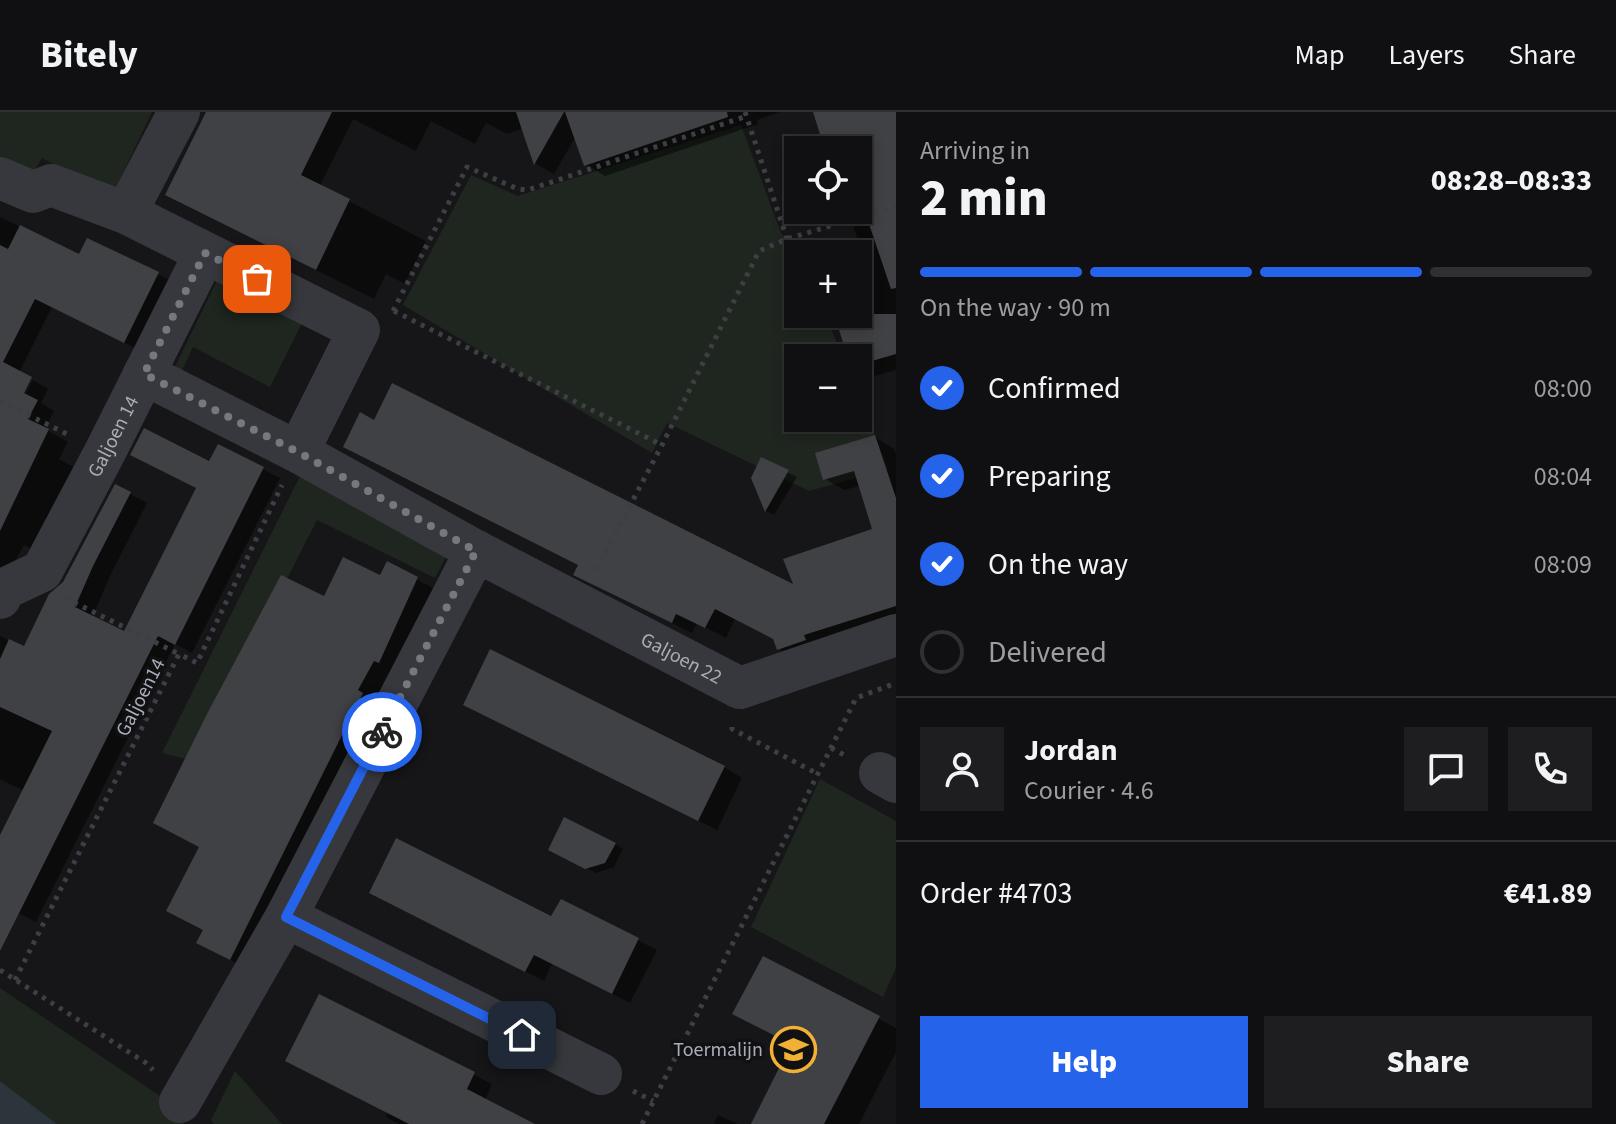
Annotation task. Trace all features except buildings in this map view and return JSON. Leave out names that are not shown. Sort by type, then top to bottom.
[{"type":"street","points":[[126,213],[179,112]]},
{"type":"street","points":[[0,178],[33,192],[51,185],[126,213],[205,253],[376,320],[303,443]]},
{"type":"street","name":"Galjoen 14","points":[[13,588],[42,571],[205,253]]},
{"type":"street","name":"Galjoen 22","points":[[144,374],[303,443],[476,551],[740,688],[896,635]]},
{"type":"street","points":[[180,1102],[286,917],[476,551]]},
{"type":"street","points":[[286,917],[601,1074]]},
{"type":"path","points":[[662,445],[376,320],[467,167],[518,189],[528,190],[746,114],[787,239]]},
{"type":"path","points":[[578,604],[759,251],[787,239],[896,206]]},
{"type":"path","points":[[0,401],[105,452]]},
{"type":"path","name":"Galjoen14","points":[[15,980],[179,654],[197,663],[303,443]]},
{"type":"path","points":[[13,588],[179,654]]},
{"type":"path","points":[[642,1124],[856,698],[896,683]]},
{"type":"path","points":[[740,688],[732,729],[818,774]]},
{"type":"path","points":[[0,970],[146,1063],[180,1102]]},
{"type":"shaded area","points":[[0,112],[152,112],[112,196],[42,158],[29,178],[0,162]]},
{"type":"shaded area","points":[[741,125],[781,233],[788,240],[784,240],[784,328],[831,328],[837,344],[784,344],[784,432],[872,432],[872,430],[888,469],[809,491],[667,423],[652,453],[403,305],[471,175],[518,196]]},
{"type":"shaded area","points":[[221,272],[307,313],[270,387],[193,347],[180,375],[173,371]]},
{"type":"shaded area","points":[[301,474],[449,551],[435,578],[317,520],[194,761],[162,753]]},
{"type":"shaded area","points":[[820,779],[896,821],[896,968],[883,997],[751,927]]},
{"type":"shaded area","points":[[0,988],[169,1102],[184,1124],[56,1124],[0,1081]]},
{"type":"shaded area","points":[[235,1071],[282,1124],[214,1124],[211,1120]]},
{"type":"shaded area","points":[[0,1081],[53,1121],[56,1124],[0,1124]]},
{"type":"way so far","points":[[257,279],[205,253],[144,374],[298,452],[476,551],[382,732]]},
{"type":"place","name":"Toermalijn","points":[[794,1049]]},
{"type":"route","points":[[382,732],[286,917],[522,1035]]}]
